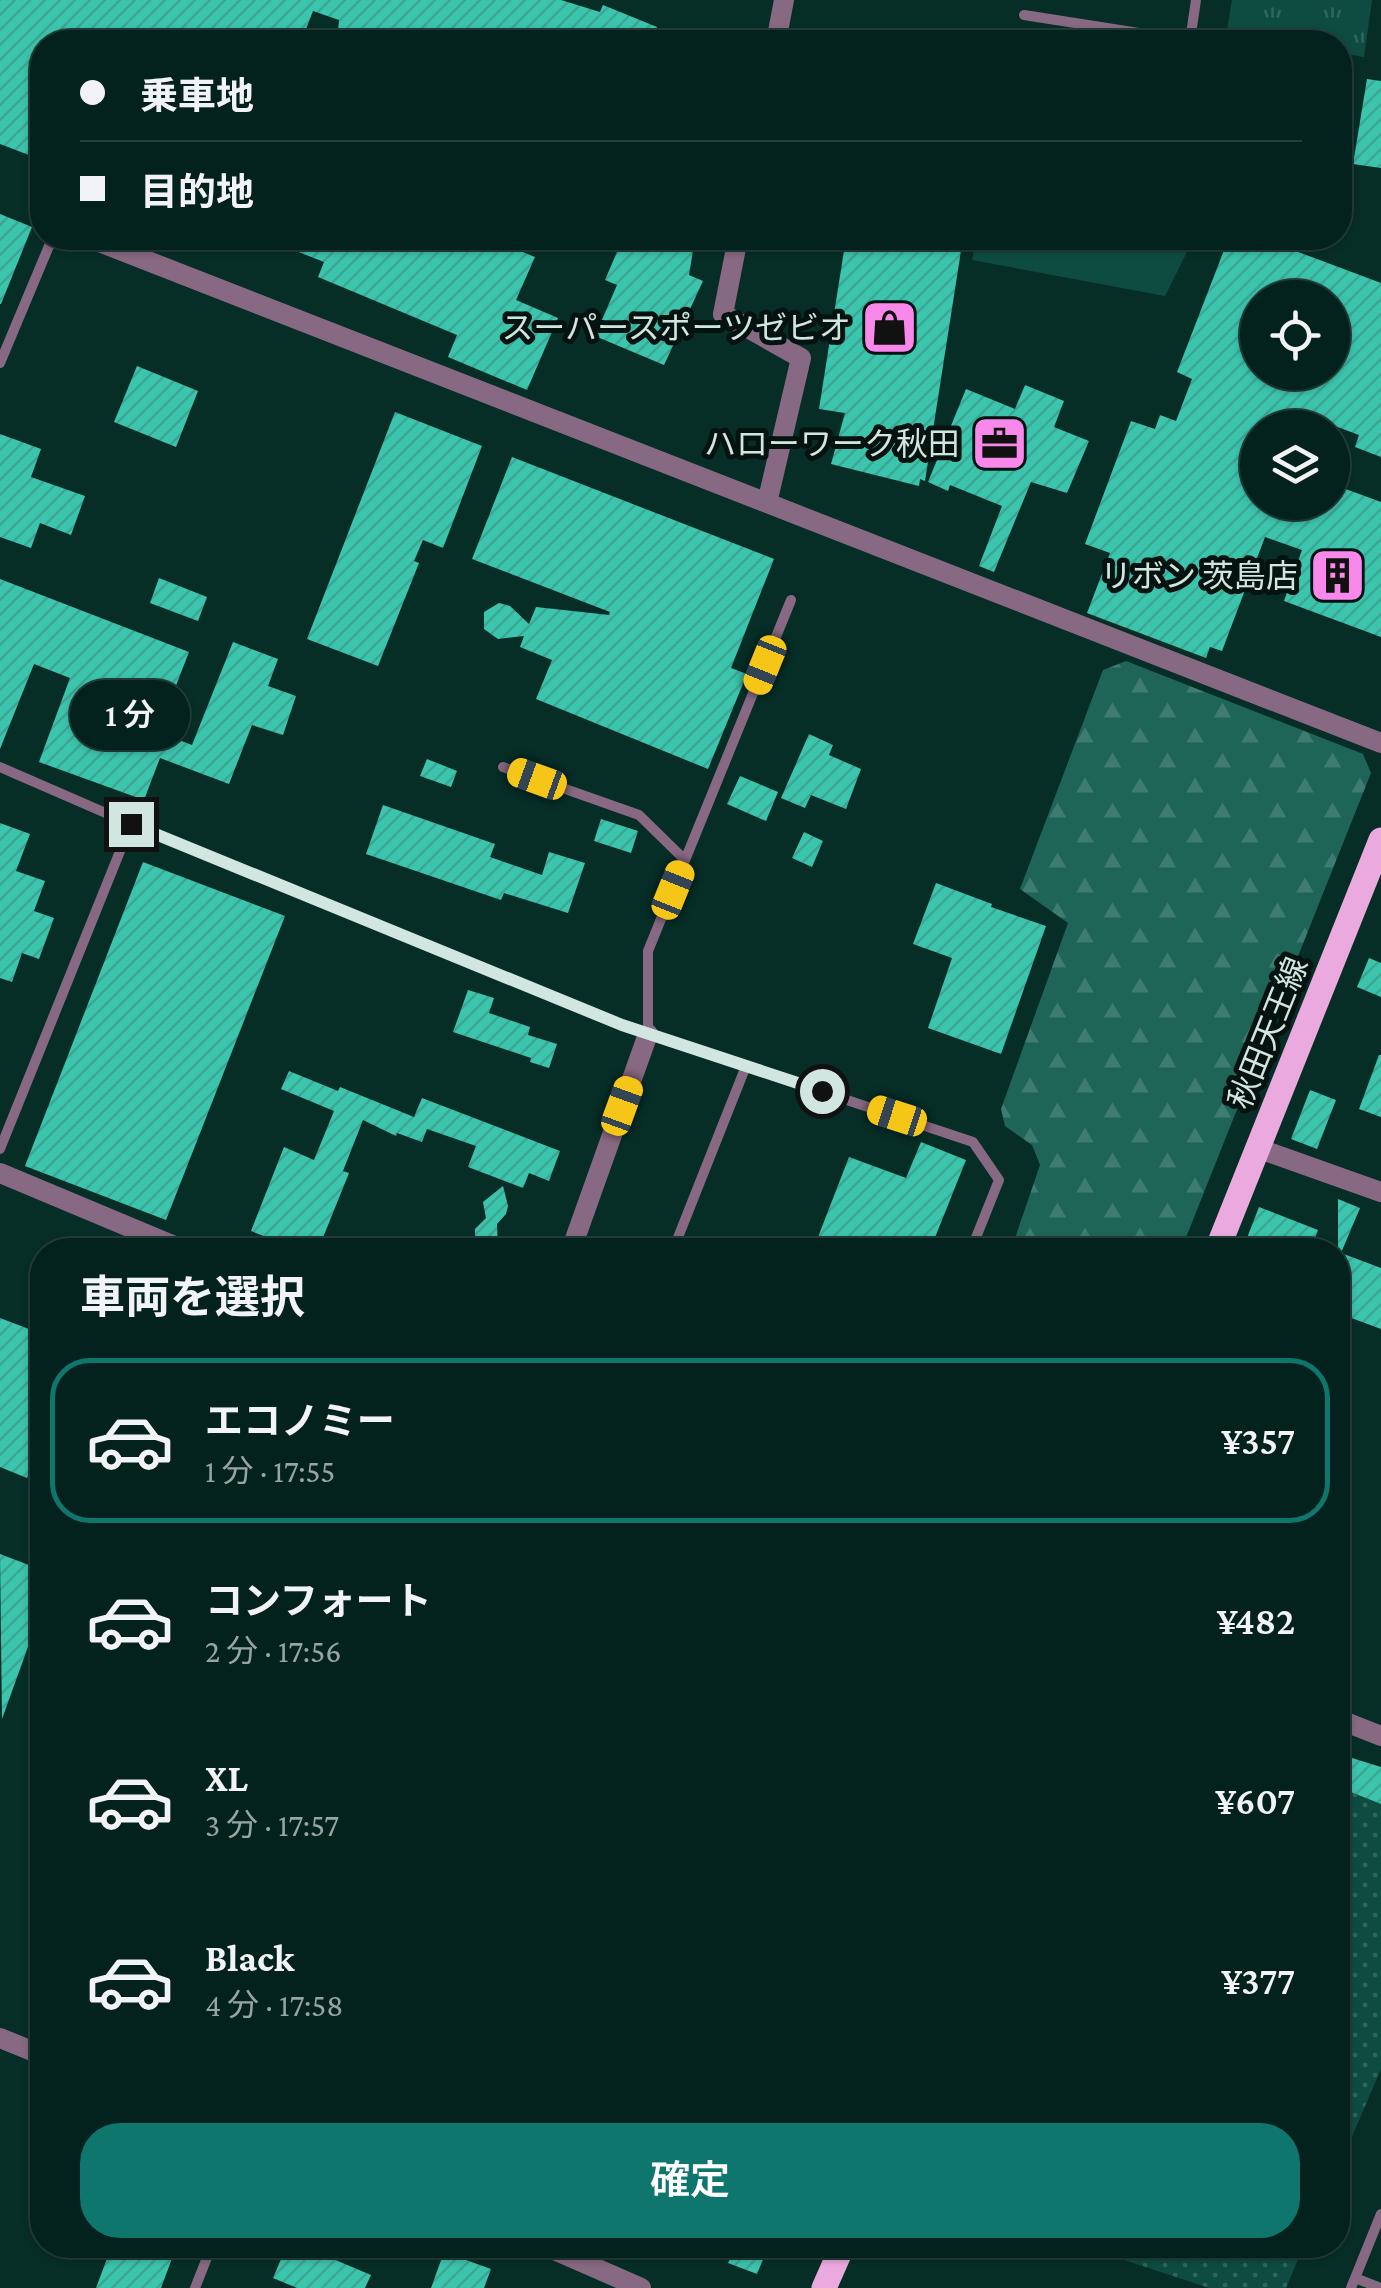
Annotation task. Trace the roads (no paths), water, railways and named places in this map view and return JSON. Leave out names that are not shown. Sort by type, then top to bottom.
[{"type":"main road","name":"秋田天王線","points":[[1221,1238],[1381,840]]},
{"type":"main road","points":[[824,2288],[837,2258]]},
{"type":"street","points":[[778,30],[784,0]]},
{"type":"street","points":[[120,250],[1381,743]]},
{"type":"street","points":[[736,250],[723,314],[801,358],[767,503]]},
{"type":"street","points":[[576,1238],[648,1034]]},
{"type":"street","points":[[1257,1148],[1381,1192]]},
{"type":"street","points":[[0,1173],[155,1238]]},
{"type":"street","points":[[1350,1724],[1381,1736]]},
{"type":"street","points":[[0,2038],[30,2050]]},
{"type":"street","points":[[572,2258],[641,2288]]},
{"type":"lane","points":[[1195,30],[1196,0]]},
{"type":"lane","points":[[1024,15],[1118,30]]},
{"type":"lane","points":[[0,363],[47,250]]},
{"type":"lane","points":[[648,1034],[648,951],[792,600]]},
{"type":"lane","points":[[503,766],[638,815],[685,860]]},
{"type":"lane","points":[[0,767],[648,1034],[973,1142],[1000,1180],[976,1238]]},
{"type":"lane","points":[[0,1149],[131,824]]},
{"type":"lane","points":[[678,1238],[746,1066]]},
{"type":"lane","points":[[1381,2214],[1376,2240],[1353,2283],[1381,2288]]},
{"type":"lane","points":[[195,2288],[207,2258]]},
{"type":"place","name":"スーパースポーツゼビオ","points":[[890,328]]},
{"type":"place","name":"ハローワーク秋田","points":[[999,444]]},
{"type":"place","name":"リボン 茨島店","points":[[1337,576]]}]
